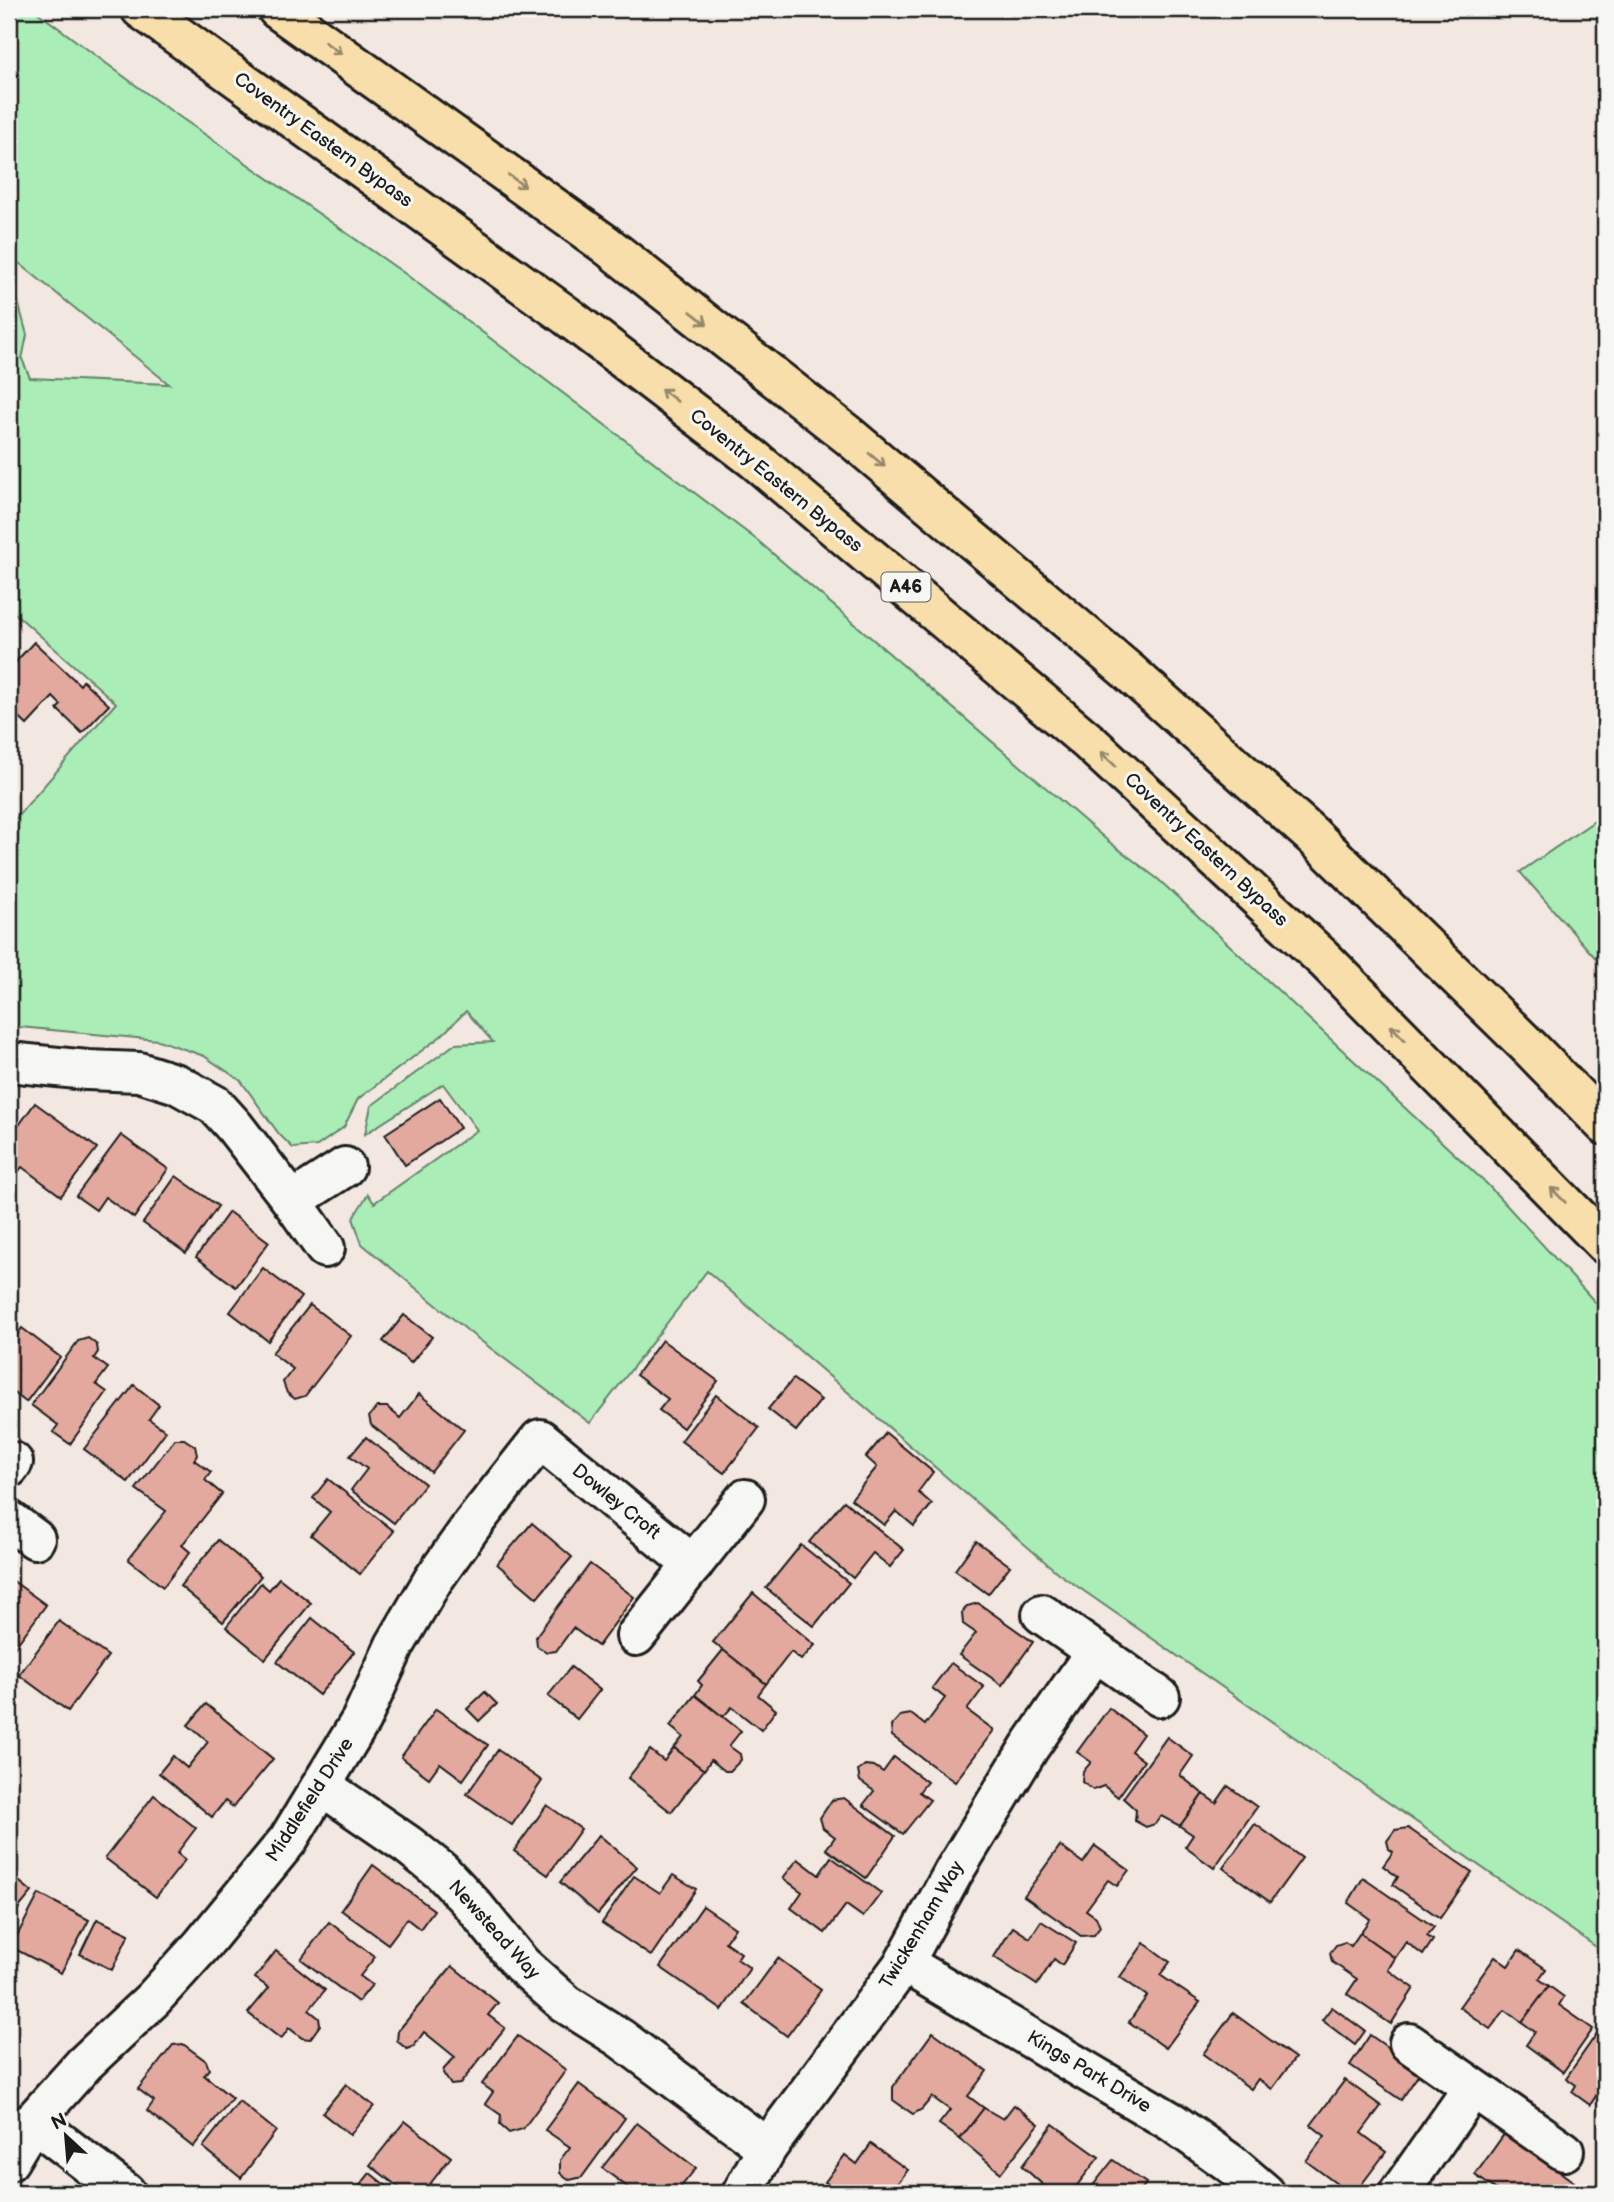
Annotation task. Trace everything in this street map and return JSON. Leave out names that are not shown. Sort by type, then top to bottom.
[{"type":"highway","name":"Coventry Eastern Bypass","points":[[141,9],[567,316],[744,452],[1090,742],[1325,960],[1605,1244]]},
{"type":"highway","points":[[277,9],[605,244],[849,436],[1128,671],[1313,836],[1605,1125]]},
{"type":"street","points":[[9,1062],[139,1072],[177,1084],[215,1105],[292,1201],[325,1248]]},
{"type":"street","points":[[292,1201],[345,1167]]},
{"type":"street","name":"Dowley Croft","points":[[540,1439],[693,1564]]},
{"type":"street","name":"Middlefield Drive","points":[[9,2161],[33,2121],[84,2064],[153,1998],[202,1945],[288,1840],[361,1720],[395,1645],[433,1580],[472,1525],[540,1439]]},
{"type":"street","points":[[636,1636],[745,1499]]},
{"type":"street","points":[[1042,1614],[1160,1697]]},
{"type":"street","name":"Twickenham Way","points":[[741,2193],[767,2148],[904,1963],[953,1873],[1022,1759],[1095,1652]]},
{"type":"street","name":"Newstead Way","points":[[322,1786],[408,1845],[442,1872],[521,1964],[566,2004],[620,2038],[767,2148]]},
{"type":"street","name":"Kings Park Drive","points":[[904,1963],[1171,2122],[1231,2164],[1265,2193]]},
{"type":"street","points":[[1409,2043],[1564,2151]]},
{"type":"street","points":[[1399,2193],[1472,2089]]},
{"type":"street","points":[[33,2121],[126,2193]]},
{"type":"green space","points":[[9,9],[33,9],[157,101],[404,273],[757,540],[1108,841],[1159,880],[1488,1185],[1605,1313],[1605,1953],[1058,1573],[707,1271],[590,1423],[473,1335],[362,1244],[353,1218],[368,1194],[374,1203],[477,1130],[443,1084],[365,1134],[371,1106],[455,1044],[493,1042],[466,1011],[441,1036],[358,1099],[344,1127],[317,1146],[293,1148],[279,1134],[241,1081],[204,1056],[158,1040],[9,1026],[9,826],[116,703],[9,608],[9,276],[27,335],[22,359],[30,378],[169,384],[9,255]]},
{"type":"green space","points":[[1605,814],[1605,969],[1520,872]]},
{"type":"building","points":[[34,642],[80,685],[83,681],[109,705],[82,733],[57,709],[61,705],[53,697],[27,725],[9,708],[9,669]]},
{"type":"building","points":[[440,1098],[460,1128],[405,1165],[385,1134]]},
{"type":"building","points":[[35,1103],[97,1148],[61,1196],[22,1167],[9,1183],[9,1139]]},
{"type":"building","points":[[121,1135],[168,1169],[134,1218],[105,1197],[96,1210],[76,1196]]},
{"type":"building","points":[[176,1176],[218,1206],[186,1253],[143,1223]]},
{"type":"building","points":[[229,1212],[269,1242],[236,1287],[196,1257]]},
{"type":"building","points":[[263,1268],[301,1297],[268,1341],[230,1312]]},
{"type":"building","points":[[310,1305],[351,1336],[305,1396],[295,1399],[287,1393],[283,1382],[293,1369],[272,1353]]},
{"type":"building","points":[[9,1311],[15,1318],[17,1327],[9,1338]]},
{"type":"building","points":[[404,1315],[432,1337],[411,1363],[383,1341]]},
{"type":"building","points":[[22,1328],[60,1357],[26,1402],[9,1389],[9,1346]]},
{"type":"building","points":[[88,1338],[97,1345],[98,1352],[94,1358],[108,1368],[96,1384],[107,1392],[70,1444],[53,1432],[58,1425],[31,1405],[78,1341]]},
{"type":"building","points":[[662,1340],[718,1381],[683,1428],[659,1410],[668,1399],[636,1375]]},
{"type":"building","points":[[793,1379],[821,1400],[796,1431],[768,1409]]},
{"type":"building","points":[[134,1385],[159,1405],[149,1419],[166,1431],[128,1482],[84,1449]]},
{"type":"building","points":[[419,1394],[464,1430],[431,1472],[371,1425],[369,1416],[377,1407],[387,1407],[400,1418]]},
{"type":"building","points":[[716,1395],[759,1428],[724,1473],[681,1441]]},
{"type":"building","points":[[886,1433],[933,1472],[918,1492],[932,1504],[914,1526],[896,1511],[884,1525],[851,1499],[877,1467],[866,1457]]},
{"type":"building","points":[[366,1437],[425,1484],[394,1523],[351,1490],[367,1469],[350,1456]]},
{"type":"building","points":[[175,1439],[184,1439],[195,1446],[197,1455],[194,1460],[211,1472],[205,1480],[222,1494],[182,1545],[190,1552],[163,1587],[128,1559],[166,1511],[136,1489]]},
{"type":"building","points":[[328,1479],[394,1531],[360,1574],[311,1535],[330,1512],[313,1498]]},
{"type":"building","points":[[844,1501],[904,1550],[890,1567],[873,1553],[853,1578],[809,1542]]},
{"type":"building","points":[[532,1523],[572,1557],[537,1598],[497,1564]]},
{"type":"building","points":[[218,1540],[261,1576],[223,1622],[180,1586]]},
{"type":"building","points":[[976,1541],[1010,1566],[988,1594],[955,1570]]},
{"type":"building","points":[[801,1545],[849,1583],[814,1626],[766,1588]]},
{"type":"building","points":[[590,1564],[634,1597],[598,1646],[573,1628],[556,1651],[547,1652],[537,1646],[536,1636]]},
{"type":"building","points":[[9,1578],[46,1605],[9,1655]]},
{"type":"building","points":[[279,1578],[311,1603],[265,1659],[226,1627],[261,1583],[269,1590]]},
{"type":"building","points":[[753,1593],[815,1645],[801,1660],[791,1652],[766,1684],[713,1642]]},
{"type":"building","points":[[978,1603],[1033,1642],[1002,1685],[959,1655],[976,1633],[963,1624],[962,1613],[967,1606]]},
{"type":"building","points":[[312,1618],[354,1652],[319,1695],[277,1662]]},
{"type":"building","points":[[59,1621],[108,1656],[68,1711],[19,1675]]},
{"type":"building","points":[[723,1650],[766,1684],[758,1695],[776,1710],[761,1730],[732,1707],[723,1717],[695,1695],[702,1685],[698,1681]]},
{"type":"building","points":[[951,1663],[984,1687],[967,1710],[994,1730],[955,1782],[892,1736],[891,1726],[900,1716],[911,1714],[925,1725],[945,1698],[932,1688]]},
{"type":"building","points":[[571,1667],[600,1690],[577,1719],[548,1696]]},
{"type":"building","points":[[485,1692],[497,1704],[479,1721],[467,1709]]},
{"type":"building","points":[[695,1695],[741,1731],[729,1746],[740,1754],[741,1760],[730,1771],[725,1771],[711,1760],[704,1770],[674,1748],[683,1737],[670,1726]]},
{"type":"building","points":[[206,1704],[273,1759],[233,1807],[225,1801],[212,1817],[159,1773],[173,1756],[187,1768],[208,1742],[188,1725]]},
{"type":"building","points":[[1109,1708],[1143,1734],[1131,1751],[1144,1761],[1118,1797],[1104,1786],[1093,1790],[1082,1782],[1083,1772],[1091,1762],[1077,1752]]},
{"type":"building","points":[[436,1709],[488,1745],[463,1780],[440,1763],[429,1778],[401,1757]]},
{"type":"building","points":[[1167,1737],[1193,1756],[1180,1775],[1203,1794],[1180,1826],[1161,1816],[1155,1824],[1146,1827],[1135,1821],[1136,1810],[1123,1798]]},
{"type":"building","points":[[674,1748],[704,1770],[671,1812],[628,1778],[650,1750],[664,1761]]},
{"type":"building","points":[[498,1750],[542,1781],[512,1825],[467,1794]]},
{"type":"building","points":[[894,1757],[927,1782],[919,1792],[930,1800],[903,1834],[863,1805],[874,1791],[860,1781],[858,1771],[865,1765],[874,1766],[883,1772]]},
{"type":"building","points":[[1228,1786],[1257,1807],[1214,1868],[1185,1847],[1193,1835],[1180,1826],[1203,1794],[1216,1803]]},
{"type":"building","points":[[154,1795],[196,1828],[177,1853],[185,1860],[156,1897],[105,1858]]},
{"type":"building","points":[[844,1798],[895,1836],[866,1878],[826,1849],[835,1837],[823,1828],[820,1818],[832,1800]]},
{"type":"building","points":[[547,1805],[581,1829],[548,1875],[514,1851]]},
{"type":"building","points":[[1255,1824],[1302,1858],[1270,1902],[1223,1868]]},
{"type":"building","points":[[1408,1828],[1472,1872],[1440,1918],[1393,1885],[1398,1877],[1383,1866],[1393,1852],[1387,1841],[1395,1830]]},
{"type":"building","points":[[599,1835],[637,1867],[598,1914],[560,1882]]},
{"type":"building","points":[[1060,1846],[1083,1863],[1095,1846],[1129,1870],[1117,1886],[1108,1880],[1086,1910],[1096,1917],[1100,1927],[1094,1935],[1081,1936],[1024,1896]]},
{"type":"building","points":[[831,1857],[881,1893],[863,1917],[846,1905],[825,1933],[791,1908],[802,1892],[783,1878],[798,1859],[819,1875]]},
{"type":"building","points":[[373,1865],[434,1910],[420,1929],[407,1919],[388,1944],[341,1910]]},
{"type":"building","points":[[9,1873],[32,1892],[9,1920]]},
{"type":"building","points":[[673,1875],[696,1889],[651,1956],[602,1923],[634,1876],[660,1893]]},
{"type":"building","points":[[1363,1878],[1434,1927],[1427,1936],[1433,1940],[1423,1955],[1406,1942],[1395,1958],[1360,1933],[1370,1919],[1348,1903]]},
{"type":"building","points":[[39,1894],[89,1920],[61,1973],[11,1947]]},
{"type":"building","points":[[703,1906],[735,1928],[725,1942],[741,1953],[737,1959],[750,1968],[722,2010],[660,1967]]},
{"type":"building","points":[[97,1919],[129,1934],[112,1970],[80,1954]]},
{"type":"building","points":[[1041,1921],[1076,1943],[1062,1965],[1054,1959],[1037,1985],[994,1957],[1013,1927],[1030,1938]]},
{"type":"building","points":[[329,1922],[375,1957],[360,1976],[372,1985],[358,2002],[301,1959]]},
{"type":"building","points":[[1360,1933],[1395,1958],[1388,1970],[1414,1988],[1391,2024],[1347,1994],[1357,1979],[1332,1962],[1330,1953],[1336,1945],[1345,1942],[1351,1946]]},
{"type":"building","points":[[1144,1943],[1170,1962],[1160,1975],[1200,2002],[1166,2048],[1129,2022],[1147,1996],[1120,1977]]},
{"type":"building","points":[[1519,1950],[1546,1969],[1539,1979],[1549,1986],[1522,2022],[1505,2010],[1490,2029],[1459,2007],[1495,1957],[1508,1966]]},
{"type":"building","points":[[276,1951],[325,1990],[309,2010],[319,2018],[320,2025],[310,2039],[302,2038],[289,2028],[281,2039],[248,2013],[269,1988],[255,1978]]},
{"type":"building","points":[[778,1958],[821,1990],[787,2036],[744,2004]]},
{"type":"building","points":[[452,1966],[498,2003],[488,2015],[505,2028],[460,2084],[451,2085],[443,2073],[455,2057],[424,2032],[414,2046],[407,2049],[397,2041],[398,2031]]},
{"type":"building","points":[[1549,1986],[1564,1997],[1559,2005],[1593,2029],[1563,2072],[1526,2045],[1535,2032],[1522,2022]]},
{"type":"building","points":[[1332,2007],[1365,2031],[1355,2045],[1322,2020]]},
{"type":"building","points":[[1233,2013],[1295,2058],[1272,2089],[1258,2079],[1251,2089],[1203,2054]]},
{"type":"building","points":[[1605,2022],[1605,2082],[1590,2105],[1572,2092],[1576,2085],[1566,2078]]},
{"type":"building","points":[[933,2032],[987,2071],[968,2096],[984,2108],[960,2139],[939,2124],[950,2110],[932,2097],[922,2109],[913,2114],[893,2100],[893,2087]]},
{"type":"building","points":[[1370,2035],[1421,2071],[1401,2100],[1350,2065]]},
{"type":"building","points":[[518,2036],[566,2070],[523,2129],[509,2133],[500,2125],[501,2115],[485,2104],[493,2092],[482,2084]]},
{"type":"building","points":[[183,2044],[206,2061],[209,2069],[204,2075],[232,2098],[193,2147],[147,2111],[154,2101],[138,2089],[173,2045]]},
{"type":"building","points":[[1345,2080],[1381,2106],[1361,2133],[1386,2152],[1355,2193],[1349,2193],[1306,2161],[1325,2136],[1311,2125]]},
{"type":"building","points":[[346,2084],[374,2106],[350,2135],[322,2113]]},
{"type":"building","points":[[579,2084],[625,2118],[582,2177],[570,2180],[560,2173],[560,2160],[570,2147],[545,2130]]},
{"type":"building","points":[[239,2101],[276,2131],[241,2178],[203,2147]]},
{"type":"building","points":[[1014,2105],[1039,2124],[1001,2173],[960,2139],[984,2108],[1003,2119]]},
{"type":"building","points":[[405,2121],[451,2157],[423,2193],[406,2193],[370,2165]]},
{"type":"building","points":[[637,2123],[696,2168],[676,2193],[627,2193],[630,2189],[602,2168]]},
{"type":"building","points":[[1053,2124],[1099,2157],[1071,2193],[1037,2193],[1043,2185],[1022,2166]]},
{"type":"building","points":[[1505,2133],[1574,2182],[1565,2193],[1545,2193],[1541,2190],[1539,2193],[1501,2193],[1475,2175]]},
{"type":"building","points":[[871,2144],[908,2170],[897,2184],[910,2193],[841,2193],[825,2182],[845,2155],[857,2164]]},
{"type":"building","points":[[1113,2160],[1146,2183],[1141,2193],[1087,2193]]},
{"type":"building","points":[[370,2173],[395,2193],[354,2193]]}]
